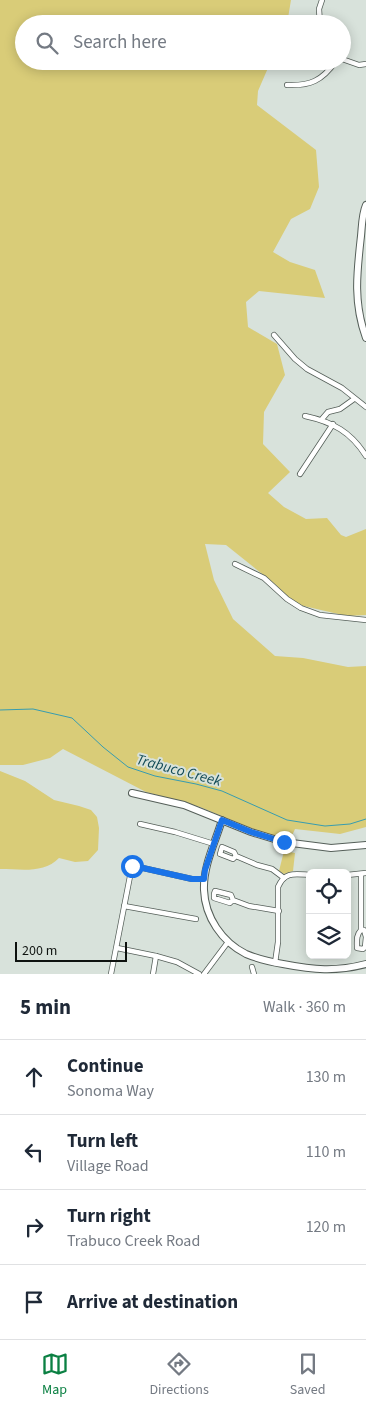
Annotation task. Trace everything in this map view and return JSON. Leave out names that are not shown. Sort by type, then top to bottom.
[{"type":"street","points":[[319,15],[322,0]]},
{"type":"street","points":[[351,62],[359,65],[366,64]]},
{"type":"street","points":[[287,85],[299,86],[310,84],[330,70]]},
{"type":"street","points":[[366,205],[357,270],[356,294],[359,314],[366,338]]},
{"type":"street","points":[[274,335],[295,359],[307,369],[342,388],[366,407]]},
{"type":"street","points":[[322,419],[328,412],[340,409],[354,399]]},
{"type":"street","points":[[305,416],[322,419],[347,433],[366,456]]},
{"type":"street","points":[[300,474],[333,424]]},
{"type":"street","points":[[235,564],[264,578],[287,599],[301,608],[320,615],[366,620]]},
{"type":"street","points":[[132,793],[184,805],[273,840],[331,848],[366,846]]},
{"type":"street","points":[[222,820],[205,870],[204,891],[210,915],[228,942],[246,954],[275,963],[318,970],[339,972],[366,964]]},
{"type":"street","points":[[140,824],[214,844]]},
{"type":"street","points":[[236,856],[272,869],[284,878]]},
{"type":"street","points":[[111,974],[132,866],[192,879],[204,879]]},
{"type":"street","points":[[275,963],[278,942],[278,887],[284,878],[293,874],[306,875]]},
{"type":"street","points":[[361,930],[363,874]]},
{"type":"street","points":[[233,900],[250,906],[279,911]]},
{"type":"street","points":[[124,906],[196,919]]},
{"type":"street","points":[[204,974],[228,942]]},
{"type":"street","points":[[117,948],[177,962],[199,974]]},
{"type":"street","points":[[153,974],[156,956]]},
{"type":"street","points":[[252,967],[254,974]]},
{"type":"shaded area","points":[[0,0],[291,0],[288,15],[15,15],[15,70],[267,70],[258,91],[257,105],[316,150],[319,187],[310,209],[291,219],[273,252],[290,262],[315,270],[325,298],[259,291],[246,302],[248,327],[277,344],[285,375],[264,412],[263,444],[290,472],[268,493],[284,507],[306,519],[327,518],[341,535],[346,537],[366,529],[366,615],[347,616],[295,604],[276,585],[226,545],[205,544],[214,580],[233,619],[275,656],[303,658],[348,667],[366,666],[366,827],[340,834],[295,829],[290,840],[258,831],[200,807],[146,792],[63,749],[50,758],[23,765],[0,765]]},
{"type":"shaded area","points":[[0,771],[25,781],[54,800],[91,810],[97,817],[99,828],[98,850],[88,861],[75,862],[59,858],[39,869],[0,869]]},
{"type":"shaded area","points":[[284,851],[295,853],[293,871],[284,874],[279,871]]},
{"type":"waterway","name":"Trabuco Creek","points":[[0,710],[33,709],[72,718],[128,767],[155,776],[222,791],[287,820],[325,826],[350,824],[366,819]]},
{"type":"route","points":[[132,866],[192,879],[204,879],[205,870],[222,820],[273,840],[284,842]]}]
